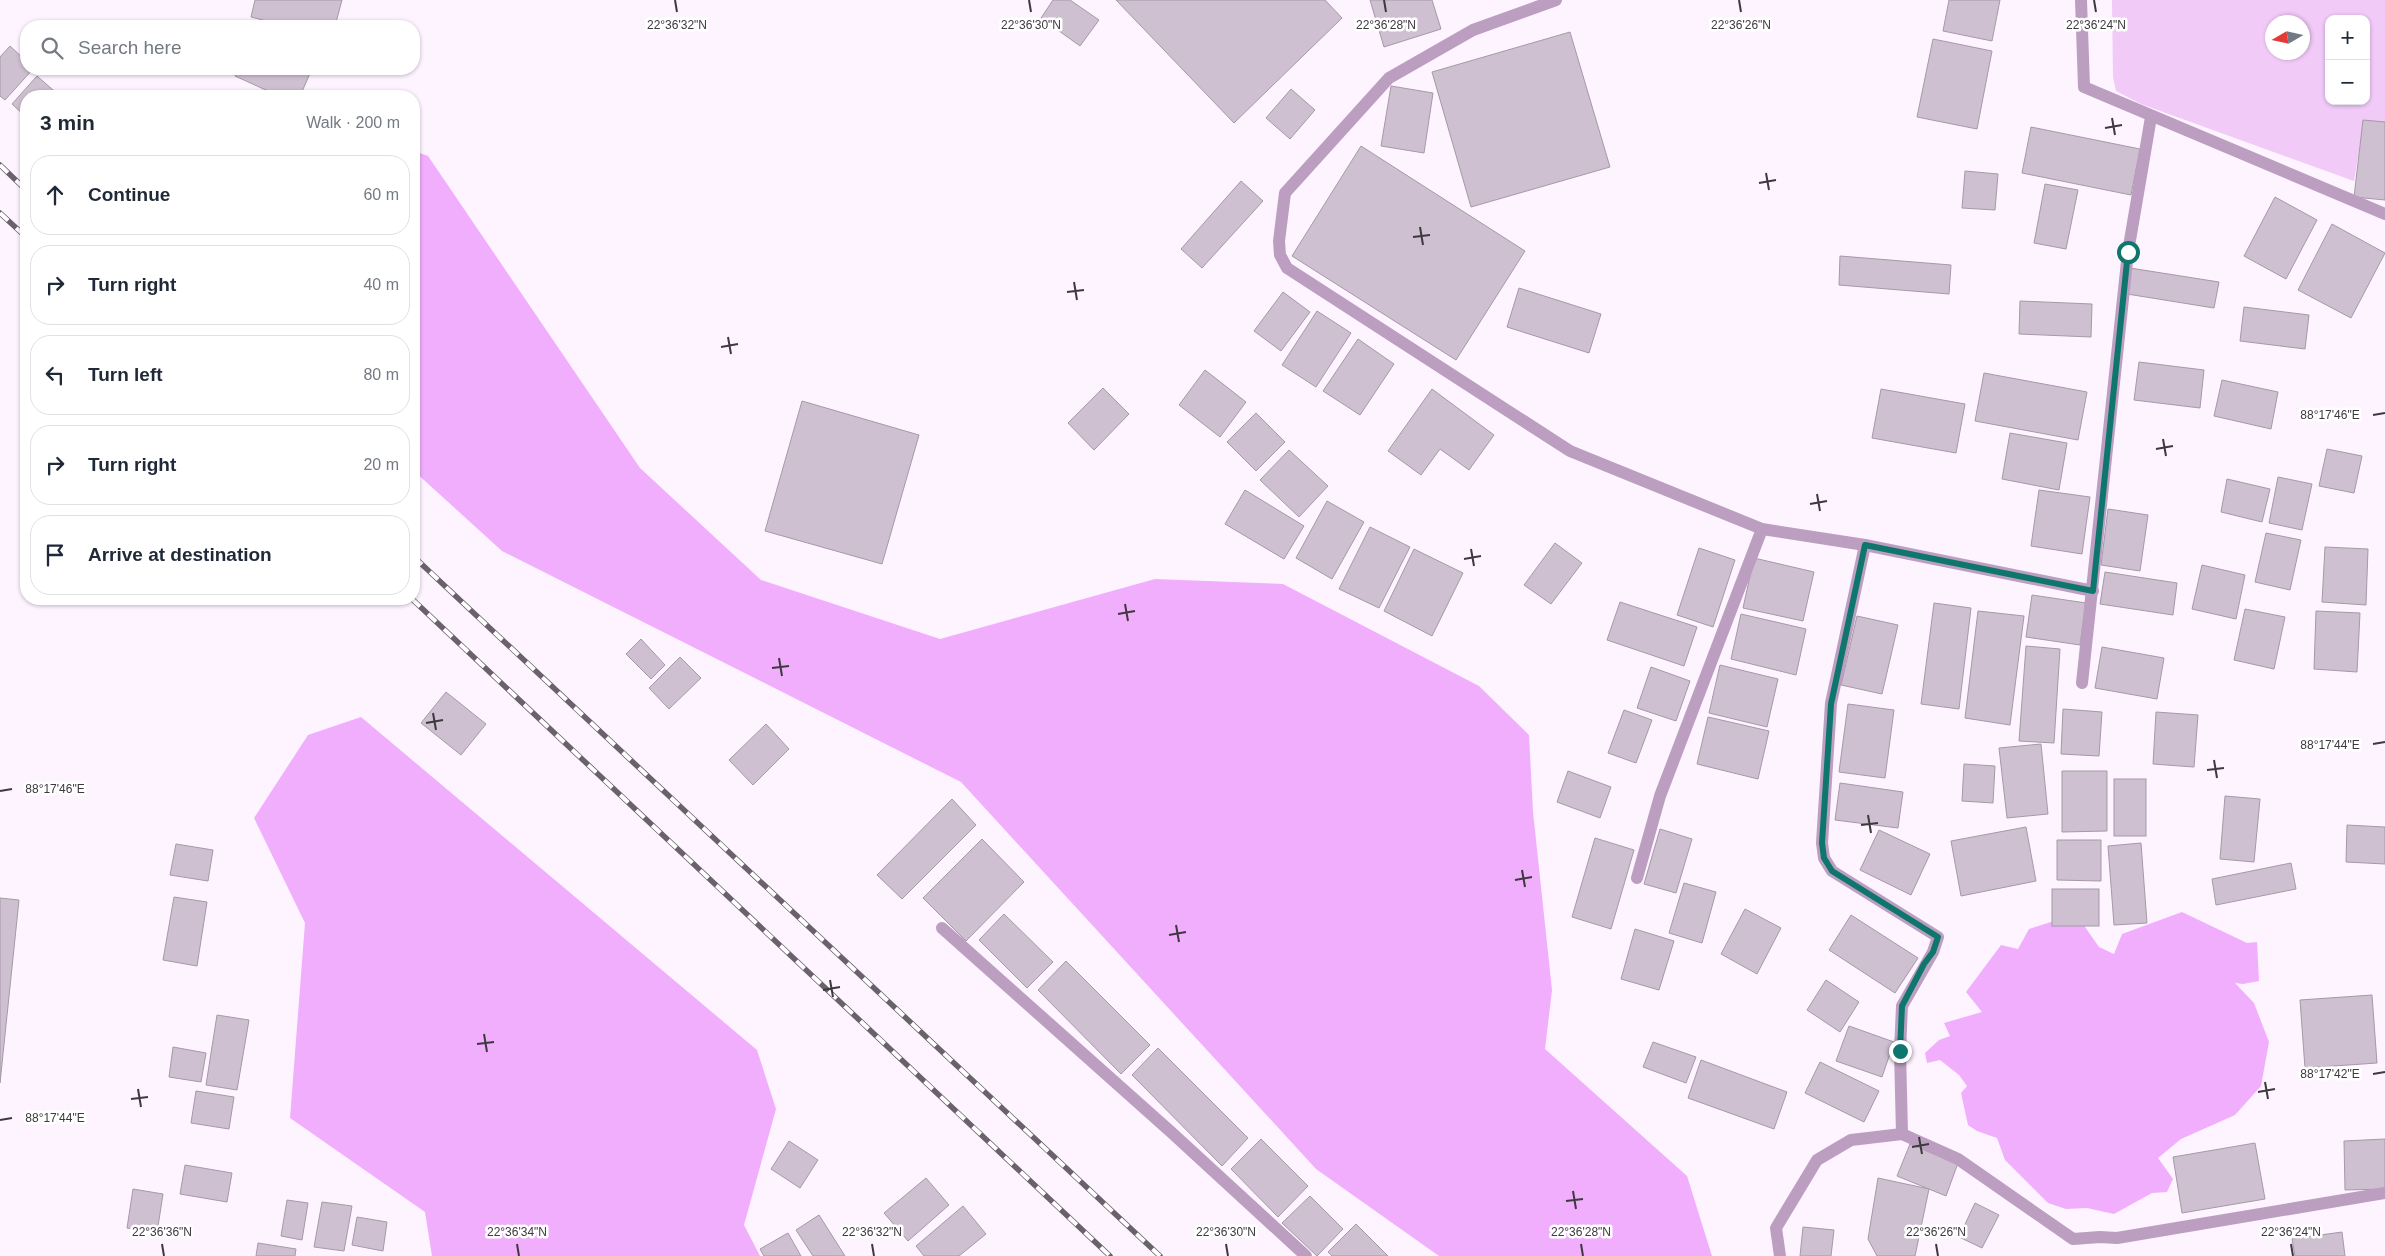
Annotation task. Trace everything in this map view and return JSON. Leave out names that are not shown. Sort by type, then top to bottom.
[{"type":"street","points":[[1556,0],[1473,30],[1389,78],[1285,193],[1279,241],[1280,255],[1287,268],[1570,451],[1762,529],[1865,545],[2093,591]]},
{"type":"street","points":[[2081,0],[2084,87],[2151,117],[2385,214]]},
{"type":"street","points":[[2082,683],[2128,252],[2151,117]]},
{"type":"street","points":[[1637,878],[1660,796],[1762,529]]},
{"type":"street","points":[[1865,545],[1831,704],[1822,843],[1824,858],[1832,871],[1938,937],[1933,952],[1924,964],[1902,1006],[1900,1051],[1902,1134]]},
{"type":"street","points":[[942,928],[1171,1132],[1306,1256]]},
{"type":"street","points":[[1780,1256],[1776,1228],[1817,1160],[1851,1140],[1902,1134],[1958,1159],[2073,1239],[2100,1236],[2116,1238],[2385,1193]]},
{"type":"shaded area","points":[[2112,0],[2385,0],[2385,124],[2364,120],[2354,181],[2141,104],[2116,91],[2113,77]]},
{"type":"shaded area","points":[[420,153],[428,156],[640,468],[761,580],[940,639],[1155,579],[1283,584],[1479,686],[1529,735],[1533,812],[1552,990],[1545,1049],[1687,1176],[1712,1256],[1439,1256],[1316,1169],[961,782],[502,551],[420,476]]},
{"type":"shaded area","points":[[361,717],[757,1050],[776,1109],[744,1225],[760,1256],[432,1256],[425,1212],[290,1118],[305,923],[254,818],[308,735]]},
{"type":"shaded area","points":[[2182,912],[2247,943],[2257,942],[2259,981],[2243,984],[2235,983],[2254,1003],[2269,1042],[2261,1086],[2235,1115],[2181,1139],[2158,1158],[2173,1179],[2167,1192],[2152,1193],[2114,1214],[2087,1208],[2066,1209],[2048,1203],[2005,1160],[1997,1138],[1977,1131],[1968,1125],[1961,1093],[1967,1086],[1959,1075],[1940,1060],[1927,1063],[1925,1053],[1939,1040],[1950,1036],[1944,1023],[1982,1012],[1966,992],[2001,945],[2018,949],[2029,929],[2076,914],[2099,947],[2114,954],[2122,934]]},
{"type":"building","points":[[255,0],[342,0],[337,20],[263,20],[251,17]]},
{"type":"building","points":[[1053,0],[1070,0],[1099,20],[1080,46],[1041,18]]},
{"type":"building","points":[[1116,0],[1325,0],[1342,18],[1234,123]]},
{"type":"building","points":[[1370,0],[1432,0],[1441,29],[1384,47]]},
{"type":"building","points":[[1949,0],[2000,0],[1992,41],[1943,31]]},
{"type":"building","points":[[1570,32],[1610,167],[1471,207],[1432,72]]},
{"type":"building","points":[[1933,39],[1992,51],[1977,129],[1917,117]]},
{"type":"building","points":[[10,46],[20,55],[20,75],[28,75],[5,100],[0,96],[0,57]]},
{"type":"building","points":[[309,75],[303,90],[266,90],[235,76]]},
{"type":"building","points":[[37,76],[53,90],[24,90]]},
{"type":"building","points":[[1391,86],[1433,93],[1424,153],[1381,146]]},
{"type":"building","points":[[1291,89],[1315,110],[1290,139],[1266,118]]},
{"type":"building","points":[[20,95],[20,111],[12,104]]},
{"type":"building","points":[[2363,120],[2385,122],[2385,200],[2354,197]]},
{"type":"building","points":[[2031,127],[2140,149],[2131,195],[2022,173]]},
{"type":"building","points":[[1361,146],[1525,251],[1456,360],[1292,256]]},
{"type":"building","points":[[1965,171],[1998,174],[1995,210],[1962,208]]},
{"type":"building","points":[[1241,181],[1263,201],[1202,268],[1181,249]]},
{"type":"building","points":[[2045,184],[2078,190],[2066,249],[2034,243]]},
{"type":"building","points":[[2275,197],[2317,220],[2286,279],[2244,256]]},
{"type":"building","points":[[2332,224],[2385,253],[2351,318],[2298,290]]},
{"type":"building","points":[[1840,256],[1951,265],[1949,294],[1839,285]]},
{"type":"building","points":[[2130,268],[2219,282],[2214,308],[2127,294]]},
{"type":"building","points":[[1519,288],[1601,314],[1589,353],[1507,327]]},
{"type":"building","points":[[1283,292],[1310,312],[1281,351],[1254,331]]},
{"type":"building","points":[[2020,301],[2092,304],[2091,337],[2019,334]]},
{"type":"building","points":[[2244,307],[2309,315],[2305,349],[2240,341]]},
{"type":"building","points":[[1317,311],[1351,333],[1316,387],[1282,365]]},
{"type":"building","points":[[1358,339],[1394,364],[1360,415],[1323,391]]},
{"type":"building","points":[[2139,362],[2204,370],[2200,408],[2134,400]]},
{"type":"building","points":[[1205,370],[1246,402],[1220,437],[1179,405]]},
{"type":"building","points":[[1984,373],[2087,392],[2078,440],[1975,421]]},
{"type":"building","points":[[2222,380],[2278,392],[2271,429],[2214,416]]},
{"type":"building","points":[[1103,388],[1129,414],[1094,450],[1068,423]]},
{"type":"building","points":[[1432,389],[1494,435],[1469,470],[1440,449],[1421,475],[1388,451]]},
{"type":"building","points":[[1881,389],[1965,404],[1956,453],[1872,438]]},
{"type":"building","points":[[802,401],[919,435],[882,564],[765,531]]},
{"type":"building","points":[[1256,413],[1285,442],[1256,471],[1227,442]]},
{"type":"building","points":[[2010,433],[2067,443],[2059,490],[2002,479]]},
{"type":"building","points":[[2327,449],[2362,456],[2354,493],[2319,486]]},
{"type":"building","points":[[1289,450],[1328,486],[1299,517],[1260,480]]},
{"type":"building","points":[[2278,477],[2312,484],[2302,530],[2269,523]]},
{"type":"building","points":[[2227,479],[2270,489],[2262,522],[2221,512]]},
{"type":"building","points":[[1245,490],[1304,526],[1284,559],[1225,524]]},
{"type":"building","points":[[2039,490],[2090,497],[2082,554],[2031,546]]},
{"type":"building","points":[[1327,501],[1364,522],[1332,579],[1296,558]]},
{"type":"building","points":[[2108,509],[2148,515],[2140,571],[2101,565]]},
{"type":"building","points":[[1370,527],[1410,547],[1379,608],[1339,589]]},
{"type":"building","points":[[2266,533],[2301,540],[2290,590],[2255,582]]},
{"type":"building","points":[[1555,543],[1582,563],[1551,604],[1524,585]]},
{"type":"building","points":[[2325,547],[2368,549],[2366,605],[2322,602]]},
{"type":"building","points":[[1699,548],[1735,560],[1713,627],[1677,615]]},
{"type":"building","points":[[1414,549],[1463,573],[1432,636],[1384,611]]},
{"type":"building","points":[[1754,558],[1814,572],[1803,621],[1743,608]]},
{"type":"building","points":[[2202,565],[2245,575],[2236,619],[2192,609]]},
{"type":"building","points":[[2105,572],[2177,583],[2173,615],[2100,604]]},
{"type":"building","points":[[2032,595],[2086,603],[2080,645],[2026,637]]},
{"type":"building","points":[[1620,602],[1697,627],[1684,666],[1607,640]]},
{"type":"building","points":[[1934,603],[1971,608],[1959,709],[1921,704]]},
{"type":"building","points":[[2245,609],[2285,617],[2274,669],[2234,660]]},
{"type":"building","points":[[1978,611],[2024,616],[2010,725],[1965,718]]},
{"type":"building","points":[[2316,611],[2360,613],[2357,672],[2314,669]]},
{"type":"building","points":[[1741,614],[1806,629],[1796,675],[1731,659]]},
{"type":"building","points":[[1857,616],[1898,625],[1882,694],[1841,685]]},
{"type":"building","points":[[641,639],[665,665],[651,679],[626,654]]},
{"type":"building","points":[[2026,646],[2060,649],[2054,743],[2019,741]]},
{"type":"building","points":[[2102,647],[2164,658],[2157,699],[2095,688]]},
{"type":"building","points":[[680,657],[701,678],[669,709],[649,688]]},
{"type":"building","points":[[1720,665],[1778,679],[1767,727],[1709,713]]},
{"type":"building","points":[[1651,667],[1690,681],[1676,721],[1637,708]]},
{"type":"building","points":[[446,692],[486,724],[461,755],[421,723]]},
{"type":"building","points":[[1848,704],[1894,710],[1885,778],[1839,772]]},
{"type":"building","points":[[2063,709],[2102,712],[2099,756],[2061,754]]},
{"type":"building","points":[[1624,710],[1652,720],[1636,763],[1608,753]]},
{"type":"building","points":[[2156,712],[2198,715],[2194,767],[2153,764]]},
{"type":"building","points":[[1708,717],[1769,731],[1758,779],[1697,764]]},
{"type":"building","points":[[766,724],[789,749],[753,785],[729,760]]},
{"type":"building","points":[[2041,744],[2048,814],[2007,818],[1999,748]]},
{"type":"building","points":[[1964,764],[1995,766],[1993,803],[1962,801]]},
{"type":"building","points":[[1568,771],[1611,787],[1600,818],[1557,802]]},
{"type":"building","points":[[2062,771],[2107,771],[2107,831],[2062,832]]},
{"type":"building","points":[[2114,779],[2146,779],[2146,836],[2114,836]]},
{"type":"building","points":[[1840,783],[1903,792],[1898,828],[1835,820]]},
{"type":"building","points":[[2225,796],[2260,799],[2254,862],[2220,859]]},
{"type":"building","points":[[952,799],[976,825],[902,899],[877,875]]},
{"type":"building","points":[[2347,825],[2385,827],[2385,864],[2346,862]]},
{"type":"building","points":[[2026,827],[2036,881],[1961,896],[1951,841]]},
{"type":"building","points":[[1660,829],[1692,839],[1676,893],[1644,884]]},
{"type":"building","points":[[1879,830],[1930,854],[1911,895],[1860,870]]},
{"type":"building","points":[[1595,838],[1634,850],[1611,929],[1572,917]]},
{"type":"building","points":[[982,839],[1024,882],[966,941],[923,898]]},
{"type":"building","points":[[2057,840],[2101,840],[2101,881],[2057,880]]},
{"type":"building","points":[[2141,843],[2147,923],[2114,925],[2108,846]]},
{"type":"building","points":[[176,844],[213,850],[208,881],[170,875]]},
{"type":"building","points":[[2291,863],[2296,889],[2216,905],[2212,879]]},
{"type":"building","points":[[1684,883],[1716,892],[1702,943],[1669,933]]},
{"type":"building","points":[[2052,889],[2099,889],[2099,926],[2052,926]]},
{"type":"building","points":[[174,897],[207,902],[197,966],[163,960]]},
{"type":"building","points":[[0,898],[19,900],[0,1083]]},
{"type":"building","points":[[1745,909],[1781,928],[1757,974],[1721,954]]},
{"type":"building","points":[[1004,914],[1053,962],[1027,988],[979,940]]},
{"type":"building","points":[[1851,915],[1918,958],[1895,993],[1829,950]]},
{"type":"building","points":[[1635,929],[1674,941],[1659,990],[1621,979]]},
{"type":"building","points":[[1066,961],[1150,1045],[1121,1074],[1038,990]]},
{"type":"building","points":[[1826,980],[1859,1002],[1840,1032],[1807,1010]]},
{"type":"building","points":[[2372,995],[2377,1063],[2305,1068],[2300,1000]]},
{"type":"building","points":[[217,1015],[249,1020],[237,1090],[206,1085]]},
{"type":"building","points":[[1849,1026],[1894,1042],[1882,1077],[1836,1061]]},
{"type":"building","points":[[1653,1042],[1696,1057],[1686,1083],[1643,1067]]},
{"type":"building","points":[[173,1047],[206,1053],[201,1082],[169,1077]]},
{"type":"building","points":[[1158,1048],[1248,1138],[1222,1166],[1132,1075]]},
{"type":"building","points":[[1701,1060],[1787,1092],[1774,1129],[1688,1098]]},
{"type":"building","points":[[1820,1062],[1879,1091],[1864,1122],[1805,1093]]},
{"type":"building","points":[[196,1091],[234,1097],[229,1129],[191,1123]]},
{"type":"building","points":[[1261,1139],[1308,1186],[1278,1217],[1231,1169]]},
{"type":"building","points":[[2385,1139],[2385,1189],[2345,1190],[2344,1141]]},
{"type":"building","points":[[789,1141],[818,1160],[800,1188],[771,1169]]},
{"type":"building","points":[[2255,1143],[2265,1199],[2182,1213],[2173,1157]]},
{"type":"building","points":[[1910,1144],[1958,1163],[1946,1196],[1897,1176]]},
{"type":"building","points":[[185,1165],[232,1173],[227,1202],[180,1194]]},
{"type":"building","points":[[926,1178],[949,1205],[908,1241],[884,1213]]},
{"type":"building","points":[[1878,1178],[1929,1189],[1915,1256],[1877,1256],[1868,1239]]},
{"type":"building","points":[[133,1189],[163,1194],[157,1233],[127,1228]]},
{"type":"building","points":[[1310,1196],[1343,1229],[1317,1256],[1282,1223]]},
{"type":"building","points":[[287,1200],[308,1203],[302,1240],[281,1236]]},
{"type":"building","points":[[322,1202],[352,1206],[344,1251],[314,1247]]},
{"type":"building","points":[[1975,1203],[1999,1215],[1982,1248],[1959,1237]]},
{"type":"building","points":[[963,1206],[986,1234],[959,1256],[924,1256],[916,1246]]},
{"type":"building","points":[[819,1215],[845,1256],[813,1256],[796,1230]]},
{"type":"building","points":[[357,1217],[387,1222],[383,1251],[352,1245]]},
{"type":"building","points":[[1356,1224],[1388,1256],[1332,1256],[1328,1252]]},
{"type":"building","points":[[1803,1227],[1834,1230],[1831,1256],[1800,1256]]},
{"type":"building","points":[[2342,1232],[2345,1256],[2295,1256],[2292,1239]]},
{"type":"building","points":[[788,1233],[801,1256],[764,1256],[760,1249]]},
{"type":"building","points":[[258,1243],[296,1249],[295,1256],[256,1256]]},
{"type":"railway","points":[[0,165],[20,184]]},
{"type":"railway","points":[[0,213],[20,231]]},
{"type":"railway","points":[[420,563],[1160,1256]]},
{"type":"railway","points":[[418,605],[1110,1256]]},
{"type":"route","points":[[1900,1051],[1902,1006],[1924,964],[1933,952],[1938,937],[1832,871],[1824,858],[1822,843],[1831,704],[1865,545],[2093,591],[2128,252]]}]
